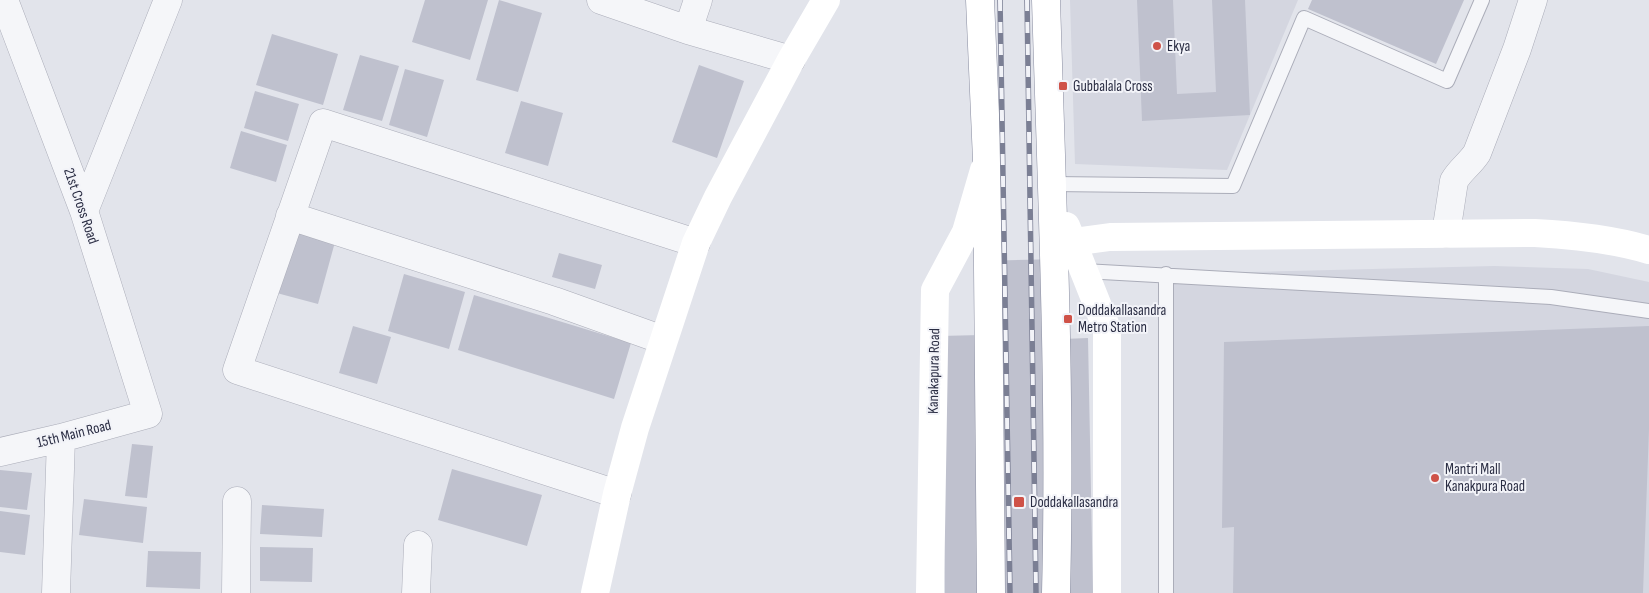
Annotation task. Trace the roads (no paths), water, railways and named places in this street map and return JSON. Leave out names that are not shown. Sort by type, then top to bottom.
[{"type":"main road","points":[[595,593],[617,494],[635,428],[696,243],[718,197],[791,60],[826,0]]},
{"type":"main road","name":"Kanakapura Road","points":[[980,0],[987,160],[992,593]]},
{"type":"main road","points":[[1046,0],[1052,184],[1058,504],[1056,593]]},
{"type":"main road","name":"Kanakapura Road","points":[[930,593],[935,290],[966,232],[987,160]]},
{"type":"main road","points":[[1052,184],[1058,207],[1107,329],[1107,593]]},
{"type":"main road","points":[[1073,242],[1110,237],[1535,233],[1608,240],[1649,250]]},
{"type":"street","name":"21st Cross Road","points":[[4,0],[84,211],[148,414]]},
{"type":"street","points":[[84,211],[168,0]]},
{"type":"street","points":[[601,0],[688,30],[791,60]]},
{"type":"street","points":[[688,30],[698,0]]},
{"type":"street","points":[[1446,233],[1454,181],[1477,154],[1517,49],[1533,0]]},
{"type":"street","points":[[617,494],[237,370],[323,123],[696,243]]},
{"type":"street","points":[[290,216],[554,300],[663,340]]},
{"type":"street","name":"15th Main Road","points":[[0,452],[61,438],[148,414]]},
{"type":"street","points":[[56,593],[61,438]]},
{"type":"street","points":[[236,593],[237,501]]},
{"type":"street","points":[[416,593],[418,545]]},
{"type":"lane","points":[[1052,184],[1233,186],[1304,18],[1447,82],[1482,0]]},
{"type":"lane","points":[[1084,270],[1551,297],[1649,311]]},
{"type":"lane","points":[[1166,274],[1166,593]]},
{"type":"railway","points":[[1000,0],[1010,593]]},
{"type":"railway","points":[[1027,0],[1036,593]]},
{"type":"place","name":"Ekya","points":[[1157,46]]},
{"type":"place","name":"Gubbalala Cross","points":[[1063,86]]},
{"type":"place","name":"Doddakallasandra Metro Station","points":[[1068,319]]},
{"type":"place","name":"Mantri Mall Kanakpura Road","points":[[1435,478]]},
{"type":"place","name":"Doddakallasandra","points":[[1019,502]]}]
